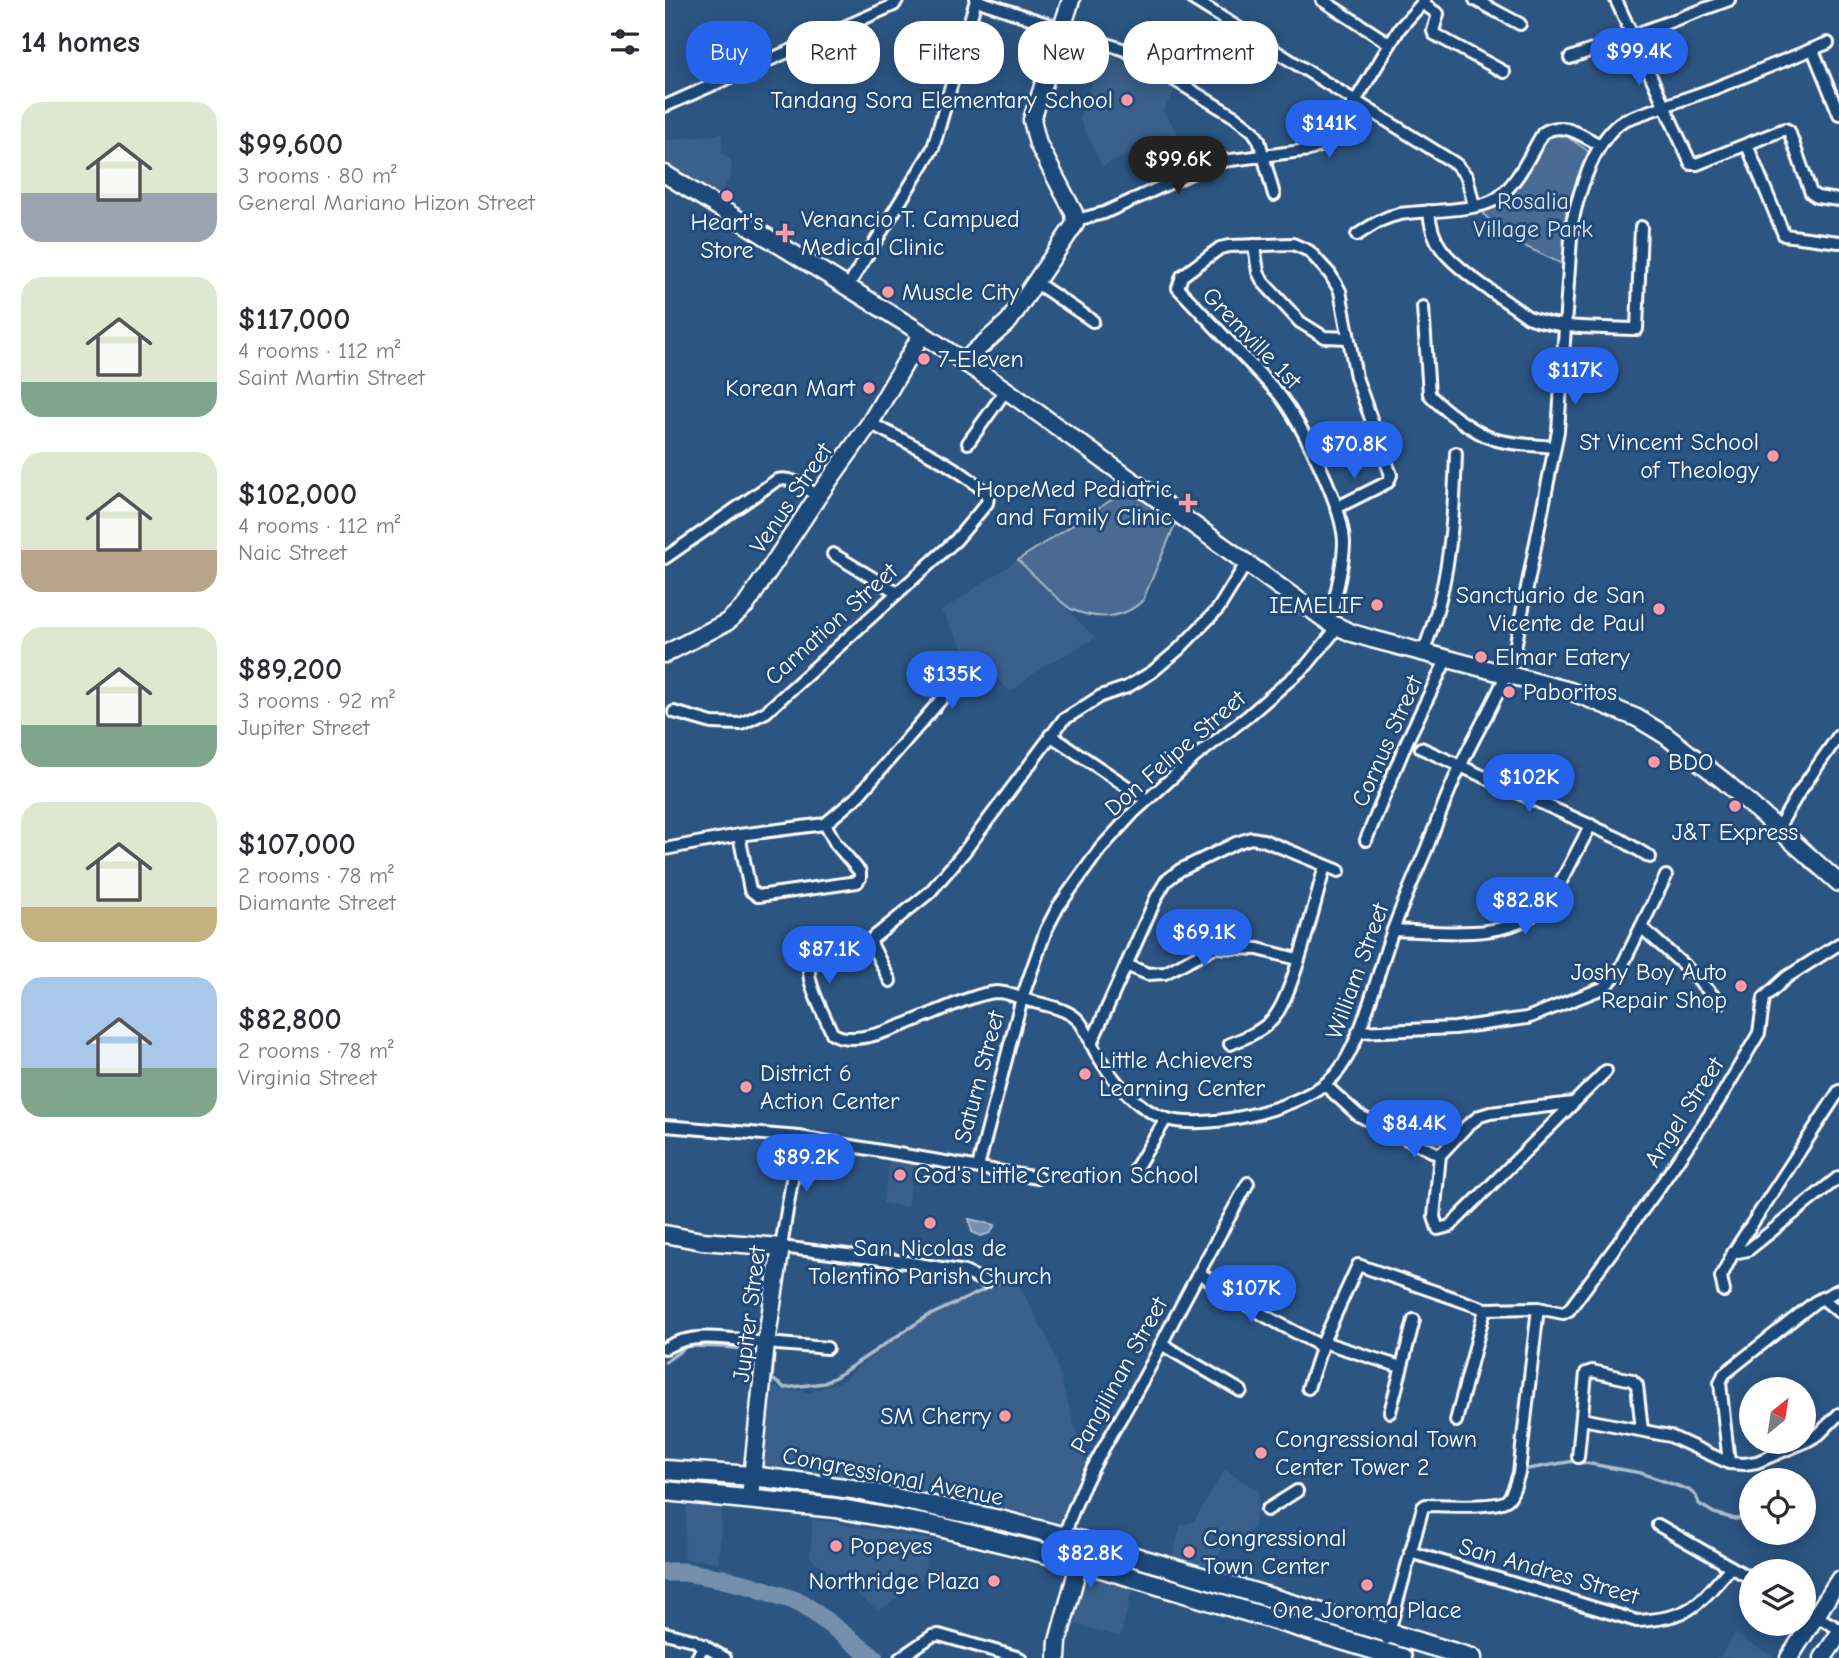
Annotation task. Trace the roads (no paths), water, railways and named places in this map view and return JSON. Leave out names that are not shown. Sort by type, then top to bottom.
[{"type":"main road","points":[[1064,21],[1071,0]]},
{"type":"main road","points":[[965,363],[1009,321],[1076,220],[1038,144],[1032,120],[1044,84]]},
{"type":"main road","points":[[665,174],[922,334],[1006,390],[1334,625],[1372,639],[1593,698],[1637,718],[1699,761],[1839,883]]},
{"type":"main road","name":"Venus Street","points":[[665,654],[727,622],[746,605],[870,423],[922,334]]},
{"type":"main road","points":[[665,1234],[702,1241],[781,1247]]},
{"type":"main road","name":"Jupiter Street","points":[[750,1498],[766,1343],[781,1247]]},
{"type":"main road","name":"Congressional Avenue","points":[[665,1470],[752,1476],[852,1489],[986,1517],[1085,1542],[1472,1658]]},
{"type":"main road","name":"Congressional Avenue","points":[[665,1491],[836,1508],[929,1525],[1079,1561],[1382,1655],[1402,1658]]},
{"type":"main road","points":[[1057,1658],[1058,1641],[1085,1542]]},
{"type":"main road","points":[[1816,1605],[1839,1580]]},
{"type":"main road","points":[[1823,1658],[1839,1632]]},
{"type":"main road","points":[[1789,1658],[1799,1636]]},
{"type":"street","points":[[665,106],[894,5],[897,0]]},
{"type":"street","points":[[846,288],[933,148],[976,0],[1040,21]]},
{"type":"street","points":[[1194,0],[1456,164],[1467,177],[1475,206]]},
{"type":"street","points":[[1322,0],[1389,44]]},
{"type":"street","points":[[1475,0],[1520,24]]},
{"type":"street","points":[[1616,0],[1691,164],[1785,129],[1789,131],[1811,193],[1817,197],[1839,200]]},
{"type":"street","points":[[1570,58],[1729,0]]},
{"type":"street","points":[[1076,220],[1104,213],[1209,165],[1319,147],[1332,138],[1389,44],[1423,1],[1438,13],[1434,34],[1504,72]]},
{"type":"street","points":[[1357,235],[1378,221],[1398,215],[1475,206],[1495,200],[1510,185],[1543,133],[1549,129],[1566,128],[1600,145],[1613,127],[1624,120],[1828,43]]},
{"type":"street","points":[[1109,44],[1125,50],[1235,117],[1253,131],[1264,156],[1274,195]]},
{"type":"street","points":[[1813,50],[1839,114]]},
{"type":"street","name":"William Street","points":[[844,947],[810,963],[808,967],[810,980],[835,1036],[872,1036],[968,998],[1001,992],[1077,1018],[1114,1078],[1132,1097],[1166,1119],[1194,1122],[1249,1115],[1295,1102],[1325,1085],[1345,1062],[1393,930],[1460,766],[1508,674],[1516,647],[1558,431],[1572,223],[1581,191],[1600,145]]},
{"type":"street","points":[[1747,145],[1784,235],[1839,242]]},
{"type":"street","points":[[1429,211],[1433,234],[1453,261],[1528,317],[1541,322],[1565,325],[1637,329],[1641,227]]},
{"type":"street","points":[[1336,508],[1388,482],[1391,475],[1361,394],[1340,291],[1330,274],[1309,251],[1293,244],[1254,245],[1258,272],[1263,282],[1300,322],[1324,337],[1348,338]]},
{"type":"street","name":"Gremville 1st","points":[[1254,245],[1220,248],[1189,270],[1178,281],[1178,288],[1290,408],[1343,528],[1344,545],[1334,625]]},
{"type":"street","points":[[1035,282],[1093,321]]},
{"type":"street","points":[[1423,307],[1429,394],[1437,404],[1483,435],[1496,440],[1555,447]]},
{"type":"street","points":[[968,443],[1006,390]]},
{"type":"street","name":"Carnation Street","points":[[674,712],[712,723],[741,724],[766,712],[956,540],[986,503],[988,497],[983,489],[870,423]]},
{"type":"street","points":[[1423,652],[1436,621],[1445,574],[1456,453]]},
{"type":"street","points":[[665,558],[777,480],[793,480],[818,496]]},
{"type":"street","points":[[833,554],[898,593]]},
{"type":"street","points":[[890,981],[872,940],[930,892],[964,852],[1063,720],[1101,696],[1127,687],[1152,672],[1178,650],[1218,609],[1247,562]]},
{"type":"street","name":"Don Felipe Street","points":[[1022,998],[1046,930],[1058,907],[1100,849],[1147,800],[1195,757],[1307,665],[1334,625]]},
{"type":"street","name":"Cornus Street","points":[[1366,840],[1407,741],[1447,658]]},
{"type":"street","points":[[665,849],[739,835],[825,824],[857,796],[969,666]]},
{"type":"street","points":[[1778,828],[1839,735]]},
{"type":"street","points":[[1050,736],[1147,800]]},
{"type":"street","points":[[1421,748],[1591,825],[1650,857]]},
{"type":"street","points":[[739,835],[753,894],[772,894],[857,882],[860,872],[836,844],[825,824]]},
{"type":"street","points":[[1393,930],[1485,932],[1506,928],[1527,918],[1543,906],[1557,886],[1591,825]]},
{"type":"street","points":[[1091,1044],[1157,896],[1174,874],[1251,838],[1263,840],[1339,872]]},
{"type":"street","points":[[1230,1044],[1250,1035],[1273,1018],[1284,999],[1325,866]]},
{"type":"street","points":[[1358,1032],[1455,1028],[1527,1018],[1604,988],[1619,972],[1666,876]]},
{"type":"street","points":[[1641,927],[1688,969],[1720,1003]]},
{"type":"street","name":"Angel Street","points":[[1538,1308],[1563,1312],[1570,1309],[1718,1102],[1759,1033],[1761,1004],[1764,998],[1787,976],[1839,944]]},
{"type":"street","points":[[1126,965],[1148,974],[1164,973],[1207,949],[1217,947],[1258,949],[1297,959]]},
{"type":"street","name":"Saturn Street","points":[[978,1167],[1022,998]]},
{"type":"street","points":[[1573,1103],[1490,1113],[1480,1116],[1456,1136],[1440,1156],[1435,1225],[1442,1229],[1450,1226],[1606,1071]]},
{"type":"street","points":[[1325,1085],[1346,1106],[1364,1118],[1440,1156]]},
{"type":"street","points":[[1724,1291],[1721,1277],[1733,1253],[1839,1091]]},
{"type":"street","points":[[1136,1168],[1166,1119]]},
{"type":"street","points":[[665,1126],[799,1137],[1038,1178]]},
{"type":"street","name":"Jupiter Street","points":[[781,1247],[799,1137]]},
{"type":"street","points":[[1733,1253],[1748,1250],[1839,1177]]},
{"type":"street","name":"Pangilinan Street","points":[[1059,1556],[1063,1536],[1092,1466],[1248,1183]]},
{"type":"street","points":[[781,1247],[880,1257],[965,1272],[986,1282]]},
{"type":"street","points":[[1308,1388],[1322,1344],[1358,1265],[1485,1310],[1538,1308],[1519,1473],[1510,1497],[1502,1503],[1426,1505],[1415,1553],[1382,1655]]},
{"type":"street","points":[[1199,1273],[1265,1316],[1322,1344],[1401,1367]]},
{"type":"street","points":[[1729,1462],[1720,1383],[1724,1374],[1822,1298],[1839,1290]]},
{"type":"street","points":[[1822,1298],[1839,1312]]},
{"type":"street","points":[[1456,1421],[1485,1310]]},
{"type":"street","points":[[1390,1412],[1414,1320]]},
{"type":"street","points":[[665,1348],[694,1338],[717,1337],[827,1348]]},
{"type":"street","points":[[1161,1344],[1241,1391]]},
{"type":"street","points":[[1579,1457],[1586,1373],[1592,1371],[1632,1380],[1637,1385],[1642,1430]]},
{"type":"street","points":[[1582,1419],[1670,1437],[1729,1462],[1744,1464],[1757,1462],[1807,1441],[1819,1434],[1839,1414]]},
{"type":"street","points":[[1267,1510],[1297,1491]]},
{"type":"street","points":[[1658,1525],[1739,1572]]},
{"type":"street","name":"San Andres Street","points":[[1415,1553],[1637,1621],[1664,1620],[1690,1611],[1731,1567]]},
{"type":"street","points":[[1816,1616],[1839,1632]]},
{"type":"street","points":[[665,1633],[704,1645],[725,1658]]},
{"type":"street","points":[[900,1658],[932,1636],[939,1635],[982,1652],[1020,1658]]},
{"type":"street","points":[[697,1658],[704,1645]]},
{"type":"waterway","points":[[997,1284],[1007,1276]]},
{"type":"waterway","points":[[774,1353],[772,1379],[785,1388],[824,1383],[926,1317],[986,1289]]},
{"type":"waterway","points":[[665,1362],[687,1346],[761,1351]]},
{"type":"waterway","points":[[1522,1470],[1574,1461],[1641,1473],[1689,1490],[1696,1496],[1699,1504],[1714,1513],[1739,1519]]},
{"type":"waterway","points":[[665,1572],[719,1578],[802,1603],[874,1658]]},
{"type":"place","name":"Tandang Sora Elementary School","points":[[1127,100]]},
{"type":"place","name":"Heart's Store","points":[[727,196]]},
{"type":"place","name":"Venancio T. Campued Medical Clinic","points":[[785,233]]},
{"type":"place","name":"Muscle City","points":[[888,292]]},
{"type":"place","name":"7-Eleven","points":[[924,359]]},
{"type":"place","name":"Korean Mart","points":[[869,388]]},
{"type":"place","name":"St Vincent School of Theology","points":[[1773,456]]},
{"type":"place","name":"HopeMed Pediatric and Family Clinic","points":[[1188,503]]},
{"type":"place","name":"IEMELIF","points":[[1377,605]]},
{"type":"place","name":"Sanctuario de San Vicente de Paul","points":[[1659,609]]},
{"type":"place","name":"Elmar Eatery","points":[[1481,657]]},
{"type":"place","name":"Paboritos","points":[[1509,692]]},
{"type":"place","name":"BDO","points":[[1654,762]]},
{"type":"place","name":"J&T Express","points":[[1735,806]]},
{"type":"place","name":"Joshy Boy Auto Repair Shop","points":[[1741,986]]},
{"type":"place","name":"Little Achievers Learning Center","points":[[1085,1074]]},
{"type":"place","name":"District 6 Action Center","points":[[746,1087]]},
{"type":"place","name":"God's Little Creation School","points":[[900,1175]]},
{"type":"place","name":"San Nicolas de Tolentino Parish Church","points":[[930,1223]]},
{"type":"place","name":"SM Cherry","points":[[1005,1416]]},
{"type":"place","name":"Congressional Town Center Tower 2","points":[[1261,1453]]},
{"type":"place","name":"Popeyes","points":[[836,1546]]},
{"type":"place","name":"Congressional Town Center","points":[[1189,1552]]},
{"type":"place","name":"Northridge Plaza","points":[[994,1581]]},
{"type":"place","name":"One Joroma Place","points":[[1367,1585]]},
{"type":"park label","name":"Rosalia Village Park","points":[[1533,215]]}]
